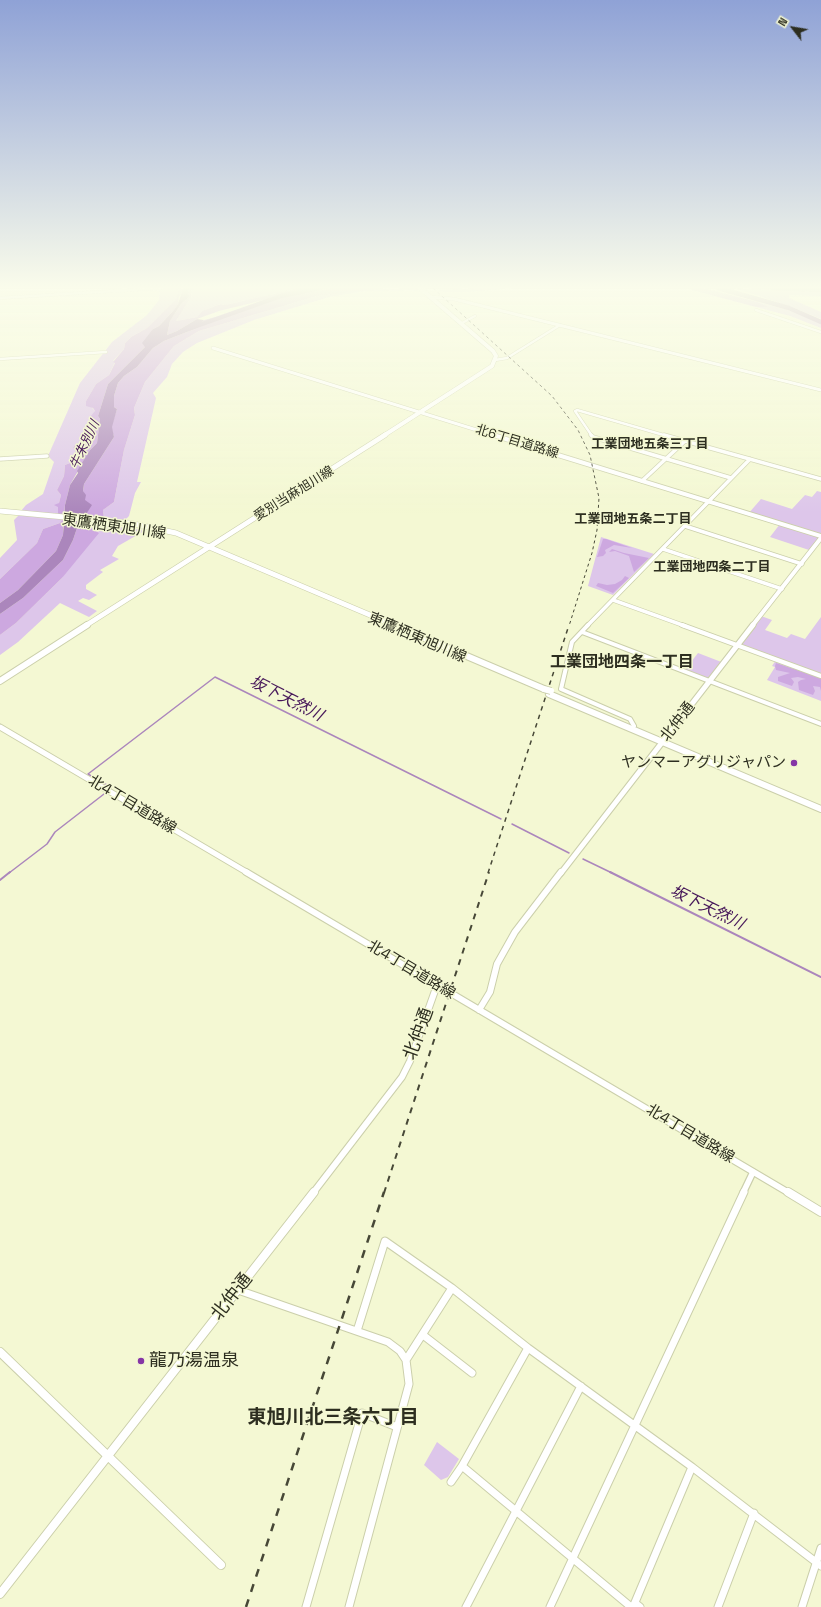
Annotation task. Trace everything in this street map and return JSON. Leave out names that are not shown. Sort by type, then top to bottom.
[{"type":"main road","name":"愛別当麻旭川線","points":[[0,681],[422,413],[484,372],[494,363]]},
{"type":"main road","name":"東鷹栖東旭川線","points":[[0,512],[111,523],[162,532],[208,549],[546,692],[821,805]]},
{"type":"main road","name":"東鷹栖東旭川線","points":[[546,692],[634,726],[664,741],[821,809]]},
{"type":"street","name":"北6丁目道路線","points":[[261,363],[821,537]]},
{"type":"street","points":[[713,363],[821,390]]},
{"type":"street","points":[[731,478],[593,437],[576,411],[577,410],[821,480]]},
{"type":"street","points":[[642,481],[685,441]]},
{"type":"street","points":[[0,459],[47,456]]},
{"type":"street","points":[[634,726],[630,719],[561,689],[572,642],[750,459]]},
{"type":"street","points":[[685,526],[802,564]]},
{"type":"street","name":"北仲通","points":[[479,1010],[490,992],[497,964],[515,932],[802,564],[821,537]]},
{"type":"street","points":[[663,549],[782,589]]},
{"type":"street","points":[[614,600],[821,676]]},
{"type":"street","points":[[582,632],[821,724]]},
{"type":"street","name":"北4丁目道路線","points":[[0,727],[821,1212]]},
{"type":"street","name":"北仲通","points":[[0,1594],[238,1290],[402,1077],[410,1061],[436,985]]},
{"type":"street","points":[[550,1607],[634,1424],[753,1172]]},
{"type":"street","points":[[357,1331],[385,1241],[452,1288],[528,1348],[754,1513],[819,1564]]},
{"type":"street","points":[[406,1360],[452,1288]]},
{"type":"street","points":[[238,1290],[388,1342],[400,1351],[406,1360],[409,1384],[349,1607]]},
{"type":"street","points":[[423,1335],[472,1373]]},
{"type":"street","points":[[450,1482],[462,1466],[528,1348]]},
{"type":"street","points":[[0,1352],[221,1565]]},
{"type":"street","points":[[466,1607],[581,1386]]},
{"type":"street","points":[[306,1607],[362,1413],[397,1427]]},
{"type":"street","points":[[462,1466],[573,1558],[635,1606],[692,1467]]},
{"type":"street","points":[[718,1607],[754,1513]]},
{"type":"street","points":[[802,1607],[819,1564],[821,1548]]},
{"type":"shaded area","points":[[96,363],[115,363],[109,375],[96,384],[86,401],[95,411],[91,430],[86,442],[75,445],[73,448],[81,452],[79,457],[75,461],[65,465],[64,476],[57,490],[61,495],[58,515],[21,511],[26,505],[43,494],[54,462],[48,456],[80,383]]},
{"type":"shaded area","points":[[115,363],[129,363],[108,384],[98,416],[100,419],[97,443],[90,450],[70,485],[64,515],[58,515],[58,507],[54,505],[59,503],[61,495],[57,490],[64,476],[65,465],[75,461],[79,457],[81,452],[73,448],[75,445],[86,442],[87,434],[91,430],[89,427],[90,417],[95,411],[93,408],[86,406],[86,401],[96,384],[109,375]]},
{"type":"shaded area","name":"牛朱別川","points":[[129,363],[140,363],[124,376],[118,383],[114,396],[114,407],[117,409],[112,427],[114,437],[84,484],[83,491],[86,495],[85,500],[92,505],[77,528],[63,560],[23,598],[0,614],[0,603],[18,590],[56,551],[63,535],[65,505],[70,485],[90,450],[97,443],[100,419],[98,416],[108,384]]},
{"type":"shaded area","points":[[140,363],[160,363],[145,382],[134,408],[135,415],[124,450],[114,502],[103,510],[104,519],[84,517],[84,484],[114,437],[111,427],[117,409],[114,407],[114,396],[118,383],[124,376]]},
{"type":"shaded area","points":[[160,363],[173,363],[167,377],[153,393],[156,398],[137,482],[141,482],[135,493],[129,516],[124,521],[104,519],[103,510],[114,502],[124,450],[135,415],[134,408],[145,382]]},
{"type":"shaded area","points":[[817,491],[821,492],[821,539],[812,551],[770,537],[780,524],[748,514],[761,499],[792,509],[805,495],[812,497]]},
{"type":"shaded area","points":[[19,515],[63,519],[60,523],[43,529],[37,543],[0,579],[0,558],[17,540],[14,520]]},
{"type":"shaded area","points":[[63,519],[63,535],[56,551],[18,590],[0,603],[0,579],[37,543],[43,529],[60,523]]},
{"type":"shaded area","points":[[80,523],[146,530],[118,546],[112,556],[119,559],[100,570],[103,572],[86,585],[86,589],[97,595],[89,600],[83,598],[78,601],[97,611],[89,617],[60,603],[18,642],[0,655],[0,635],[16,623],[62,578],[90,528],[77,528]]},
{"type":"shaded area","points":[[77,528],[90,528],[99,533],[62,578],[16,623],[0,635],[0,614],[23,598],[63,560]]},
{"type":"shaded area","points":[[601,537],[654,554],[613,595],[588,586]]},
{"type":"shaded area","points":[[603,539],[632,548],[614,545],[605,550],[606,553],[603,556],[597,557]]},
{"type":"shaded area","points":[[612,549],[649,558],[634,572],[629,556],[615,551],[609,552]]},
{"type":"shaded area","points":[[625,576],[629,578],[613,593],[596,586],[598,583],[607,585],[615,584],[622,580]]},
{"type":"shaded area","points":[[761,616],[772,620],[765,630],[787,638],[791,634],[805,639],[821,617],[821,701],[767,680],[775,667],[772,666],[776,660],[738,645]]},
{"type":"shaded area","points":[[698,653],[724,663],[710,681],[684,671]]},
{"type":"shaded area","points":[[776,663],[821,678],[821,691],[820,687],[813,686],[815,691],[813,695],[799,690],[798,682],[806,679],[798,677],[791,678],[794,682],[792,686],[778,681],[778,677],[790,673],[776,670]]},
{"type":"shaded area","points":[[437,1442],[459,1459],[448,1477],[441,1480],[424,1465]]},
{"type":"waterway","name":"坂下天然川","points":[[99,781],[88,774],[215,677],[501,819]]},
{"type":"waterway","name":"坂下天然川","points":[[103,783],[111,787],[111,789]]},
{"type":"waterway","name":"坂下天然川","points":[[9,873],[47,844],[55,832],[104,794]]},
{"type":"waterway","name":"坂下天然川","points":[[512,824],[569,853]]},
{"type":"waterway","name":"坂下天然川","points":[[583,859],[612,873]]},
{"type":"waterway","name":"坂下天然川","points":[[0,880],[10,872]]},
{"type":"waterway","name":"坂下天然川","points":[[610,872],[821,977]]},
{"type":"railway","points":[[516,363],[552,396],[578,430],[590,455],[599,498],[597,530],[592,553],[569,626]]},
{"type":"railway","points":[[488,873],[569,625]]},
{"type":"railway","points":[[384,1193],[489,872]]},
{"type":"railway","points":[[246,1607],[384,1192]]},
{"type":"place","name":"ヤンマーアグリジャパン","points":[[794,763]]},
{"type":"place","name":"龍乃湯温泉","points":[[141,1361]]},
{"type":"district","name":"工業団地五条三丁目","points":[[650,444]]},
{"type":"district","name":"工業団地五条二丁目","points":[[633,519]]},
{"type":"district","name":"工業団地四条二丁目","points":[[712,567]]},
{"type":"district","name":"工業団地四条一丁目","points":[[622,663]]},
{"type":"district","name":"東旭川北三条六丁目","points":[[333,1418]]}]
